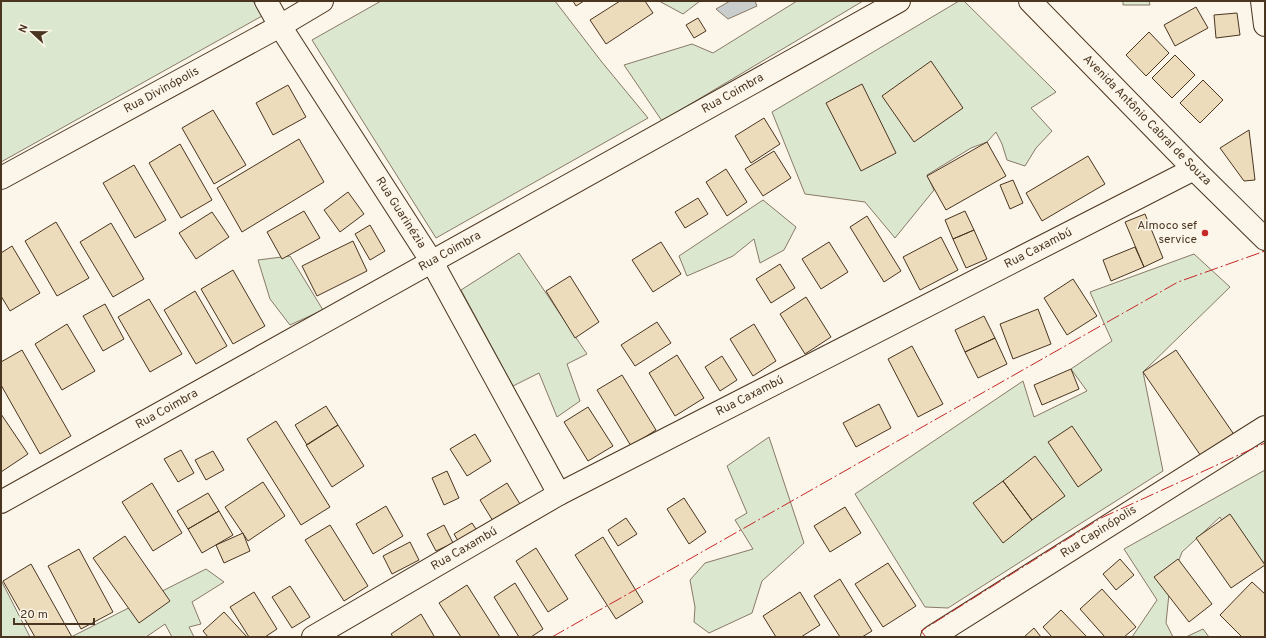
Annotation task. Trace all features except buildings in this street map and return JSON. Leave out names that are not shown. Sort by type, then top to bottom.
[{"type":"street","name":"Rua Guarinézia","points":[[266,1],[280,26],[432,262],[559,494]]},
{"type":"street","name":"Rua Divinópolis","points":[[1,178],[280,26],[322,1]]},
{"type":"street","name":"Rua Coimbra","points":[[1,502],[899,1]]},
{"type":"street","name":"Avenida Antônio Cabral de Souza","points":[[1030,1],[1194,169],[1265,238]]},
{"type":"street","points":[[1262,1],[1265,25]]},
{"type":"street","name":"Rua Caxambú","points":[[313,637],[559,494],[1194,169]]},
{"type":"street","name":"Rua Capinópolis","points":[[932,637],[1265,427]]},
{"type":"green space","points":[[1,1],[253,1],[262,16],[1,162]]},
{"type":"green space","points":[[381,1],[555,1],[601,61],[648,118],[436,238],[312,40]]},
{"type":"green space","points":[[659,1],[700,1],[683,14]]},
{"type":"green space","points":[[797,1],[863,1],[662,121],[624,65],[692,44],[713,53]]},
{"type":"green space","points":[[959,1],[964,1],[1056,92],[1031,108],[1052,131],[1036,148],[1025,166],[1007,160],[996,132],[987,142],[971,148],[927,175],[934,190],[895,238],[865,202],[805,194],[772,112]]},
{"type":"green space","points":[[1123,1],[1149,1],[1150,5],[1123,5]]},
{"type":"green space","points":[[763,200],[796,227],[784,250],[760,263],[754,239],[733,256],[687,276],[679,256]]},
{"type":"green space","points":[[519,253],[587,354],[567,364],[580,401],[557,417],[539,373],[513,386],[461,290]]},
{"type":"green space","points":[[1194,254],[1230,287],[1143,372],[1163,471],[948,608],[925,607],[855,494],[1023,381],[1034,417],[1087,391],[1071,369],[1112,341],[1090,292]]},
{"type":"green space","points":[[290,256],[323,310],[290,325],[270,299],[258,260]]},
{"type":"green space","points":[[769,437],[804,543],[762,581],[752,613],[709,633],[694,622],[695,607],[690,580],[705,563],[753,549],[735,520],[747,513],[727,466]]},
{"type":"green space","points":[[1265,470],[1265,563],[1237,548],[1220,517],[1182,552],[1170,584],[1166,623],[1173,637],[1132,637],[1157,600],[1124,549]]},
{"type":"green space","points":[[206,569],[224,582],[192,602],[201,624],[189,627],[194,637],[172,637],[165,624],[146,637],[71,637]]},
{"type":"green space","points":[[1,580],[30,637],[1,637]]},
{"type":"green space","points":[[1203,629],[1209,637],[1186,637]]},
{"type":"shaded area","points":[[730,1],[755,1],[757,6],[728,19],[716,9]]},
{"type":"power","points":[[552,637],[1178,282],[1265,251]]},
{"type":"power","points":[[926,637],[921,631],[1101,518],[1265,443]]},
{"type":"place","name":"Almoco sef service","points":[[1205,233]]}]
